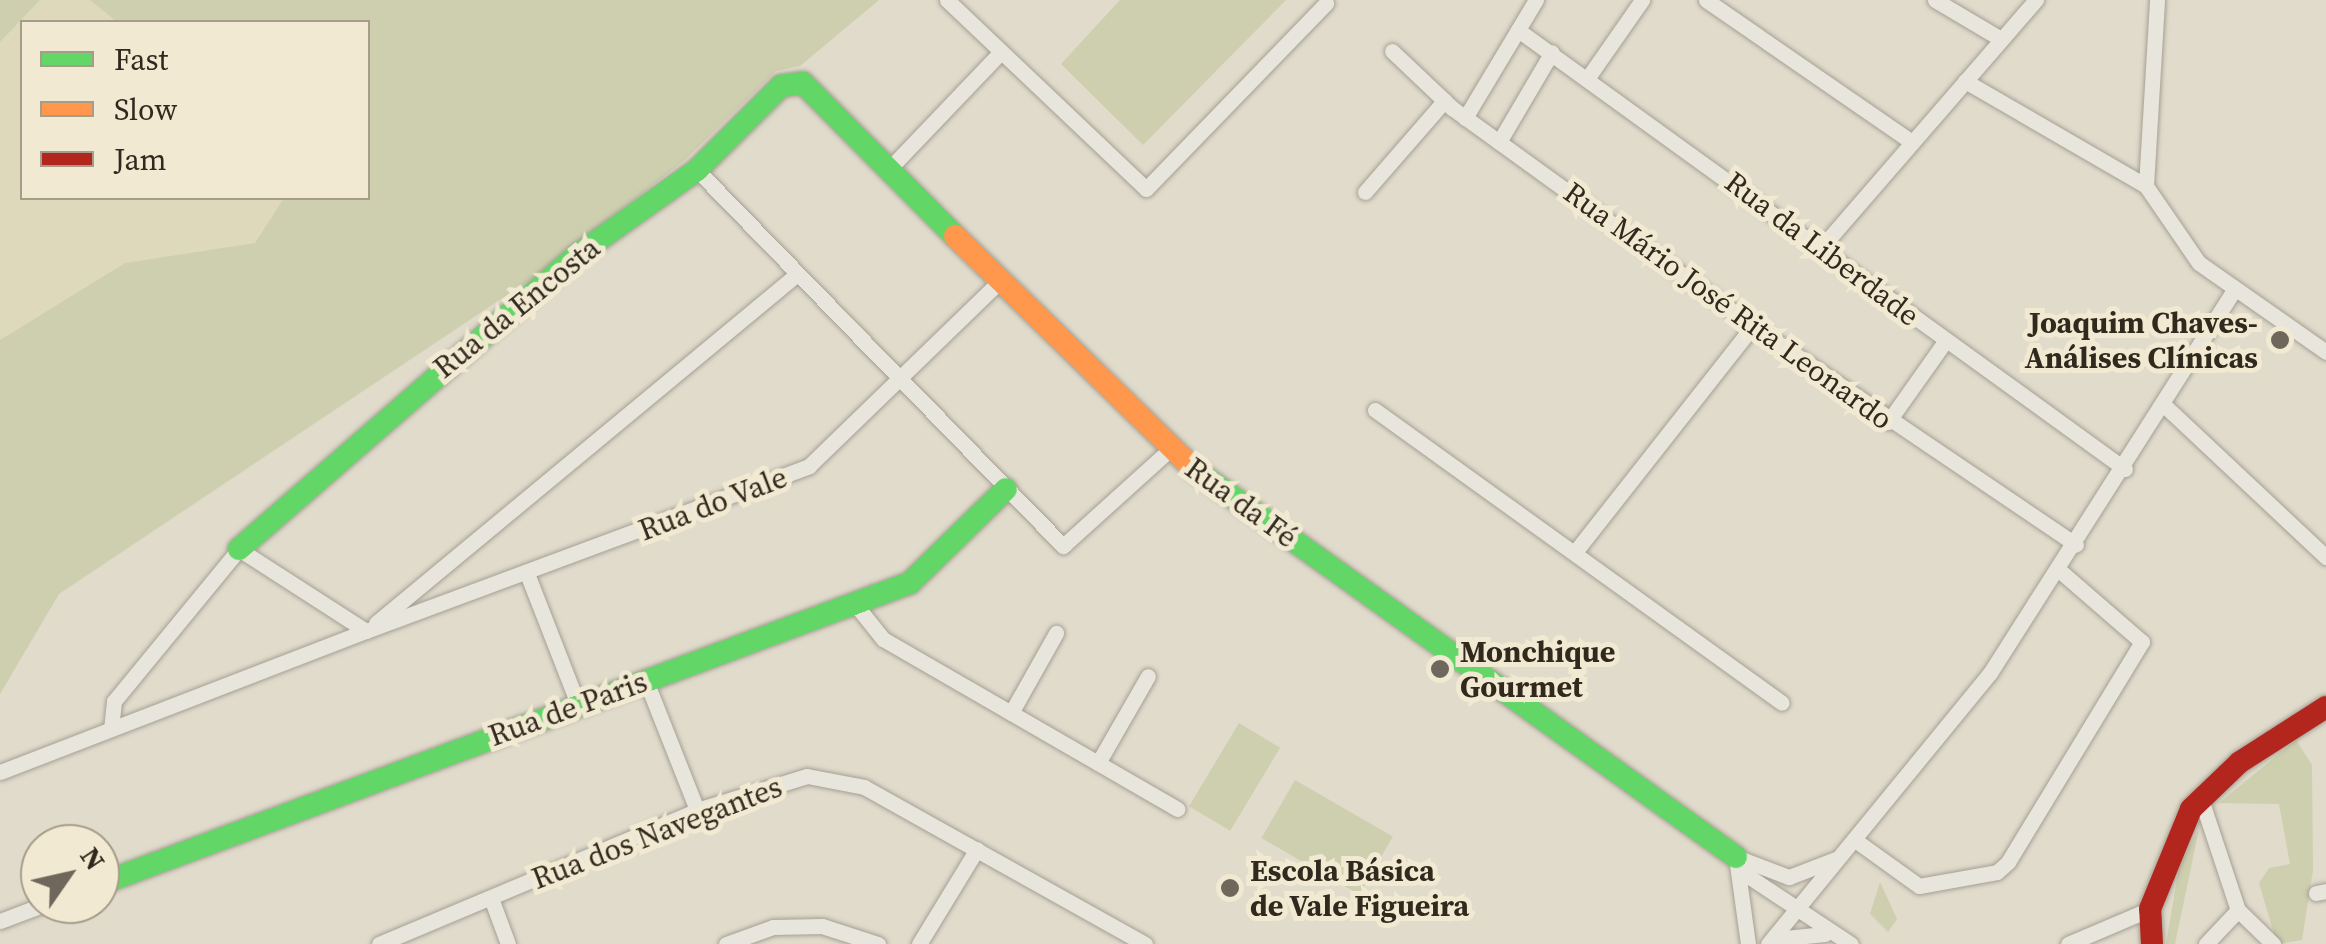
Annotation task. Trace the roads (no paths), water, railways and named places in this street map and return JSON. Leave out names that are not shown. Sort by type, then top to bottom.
[{"type":"street","points":[[946,0],[1146,189],[1326,3]]},
{"type":"street","points":[[1466,118],[1536,0]]},
{"type":"street","points":[[1588,76],[1642,0]]},
{"type":"street","points":[[1706,0],[1912,142]]},
{"type":"street","points":[[1935,0],[2002,40]]},
{"type":"street","points":[[1820,249],[2036,0]]},
{"type":"street","points":[[2146,186],[2157,0]]},
{"type":"street","name":"Rua da Liberdade","points":[[1518,30],[1588,76],[2125,469]]},
{"type":"street","name":"Rua Mário José Rita Leonardo","points":[[1392,52],[1466,118],[1752,326],[1888,422],[2076,545]]},
{"type":"street","points":[[1499,142],[1552,52]]},
{"type":"street","points":[[890,168],[1000,53]]},
{"type":"street","points":[[1965,81],[2146,186],[2158,208],[2234,290],[2326,352]]},
{"type":"street","name":"Rua da Fé","points":[[803,83],[1168,451],[1737,864],[1796,912],[1845,941]]},
{"type":"street","name":"Rua da Encosta","points":[[239,549],[576,256],[697,170],[781,86],[803,83]]},
{"type":"street","points":[[1364,192],[1444,101]]},
{"type":"street","points":[[697,170],[1063,546],[1168,451]]},
{"type":"street","points":[[112,728],[114,700],[239,549],[366,631],[796,275]]},
{"type":"street","name":"Rua do Vale","points":[[0,772],[366,631],[528,576],[809,466],[1000,281]]},
{"type":"street","points":[[1770,942],[1855,840],[2060,571],[2234,290]]},
{"type":"street","points":[[1575,552],[1752,326]]},
{"type":"street","points":[[1888,422],[1946,340]]},
{"type":"street","points":[[2165,406],[2326,557]]},
{"type":"street","points":[[1375,410],[1782,702]]},
{"type":"street","name":"Rua de Paris","points":[[120,876],[910,583],[1006,489]]},
{"type":"street","points":[[1855,840],[1919,886],[1997,872],[2008,862],[2142,642],[2060,571]]},
{"type":"street","points":[[528,576],[578,704]]},
{"type":"street","points":[[855,604],[883,639],[1178,810]]},
{"type":"street","points":[[1011,713],[1056,633]]},
{"type":"street","points":[[1098,762],[1148,676]]},
{"type":"street","points":[[646,681],[696,810]]},
{"type":"street","points":[[2152,944],[2150,908],[2201,799],[2240,762],[2326,707]]},
{"type":"street","name":"Rua dos Navegantes","points":[[378,944],[696,810],[808,776],[864,787],[1144,944]]},
{"type":"street","points":[[2201,799],[2238,910],[2273,944]]},
{"type":"street","points":[[919,944],[977,849]]},
{"type":"street","name":"Rua da Fé","points":[[1737,864],[1789,876],[1842,856]]},
{"type":"street","points":[[1737,864],[1748,944]]},
{"type":"street","points":[[491,898],[508,944]]},
{"type":"street","points":[[2068,944],[2150,908]]},
{"type":"street","points":[[2206,944],[2238,910]]},
{"type":"street","points":[[726,944],[773,928],[822,926],[878,944]]},
{"type":"street","name":"Rua da Fé","points":[[1770,942],[1809,931],[1845,941]]},
{"type":"place","name":"Joaquim Chaves- Análises Clínicas","points":[[2280,340]]},
{"type":"place","name":"Monchique Gourmet","points":[[1440,669]]},
{"type":"place","name":"Escola Básica de Vale Figueira","points":[[1230,888]]}]
